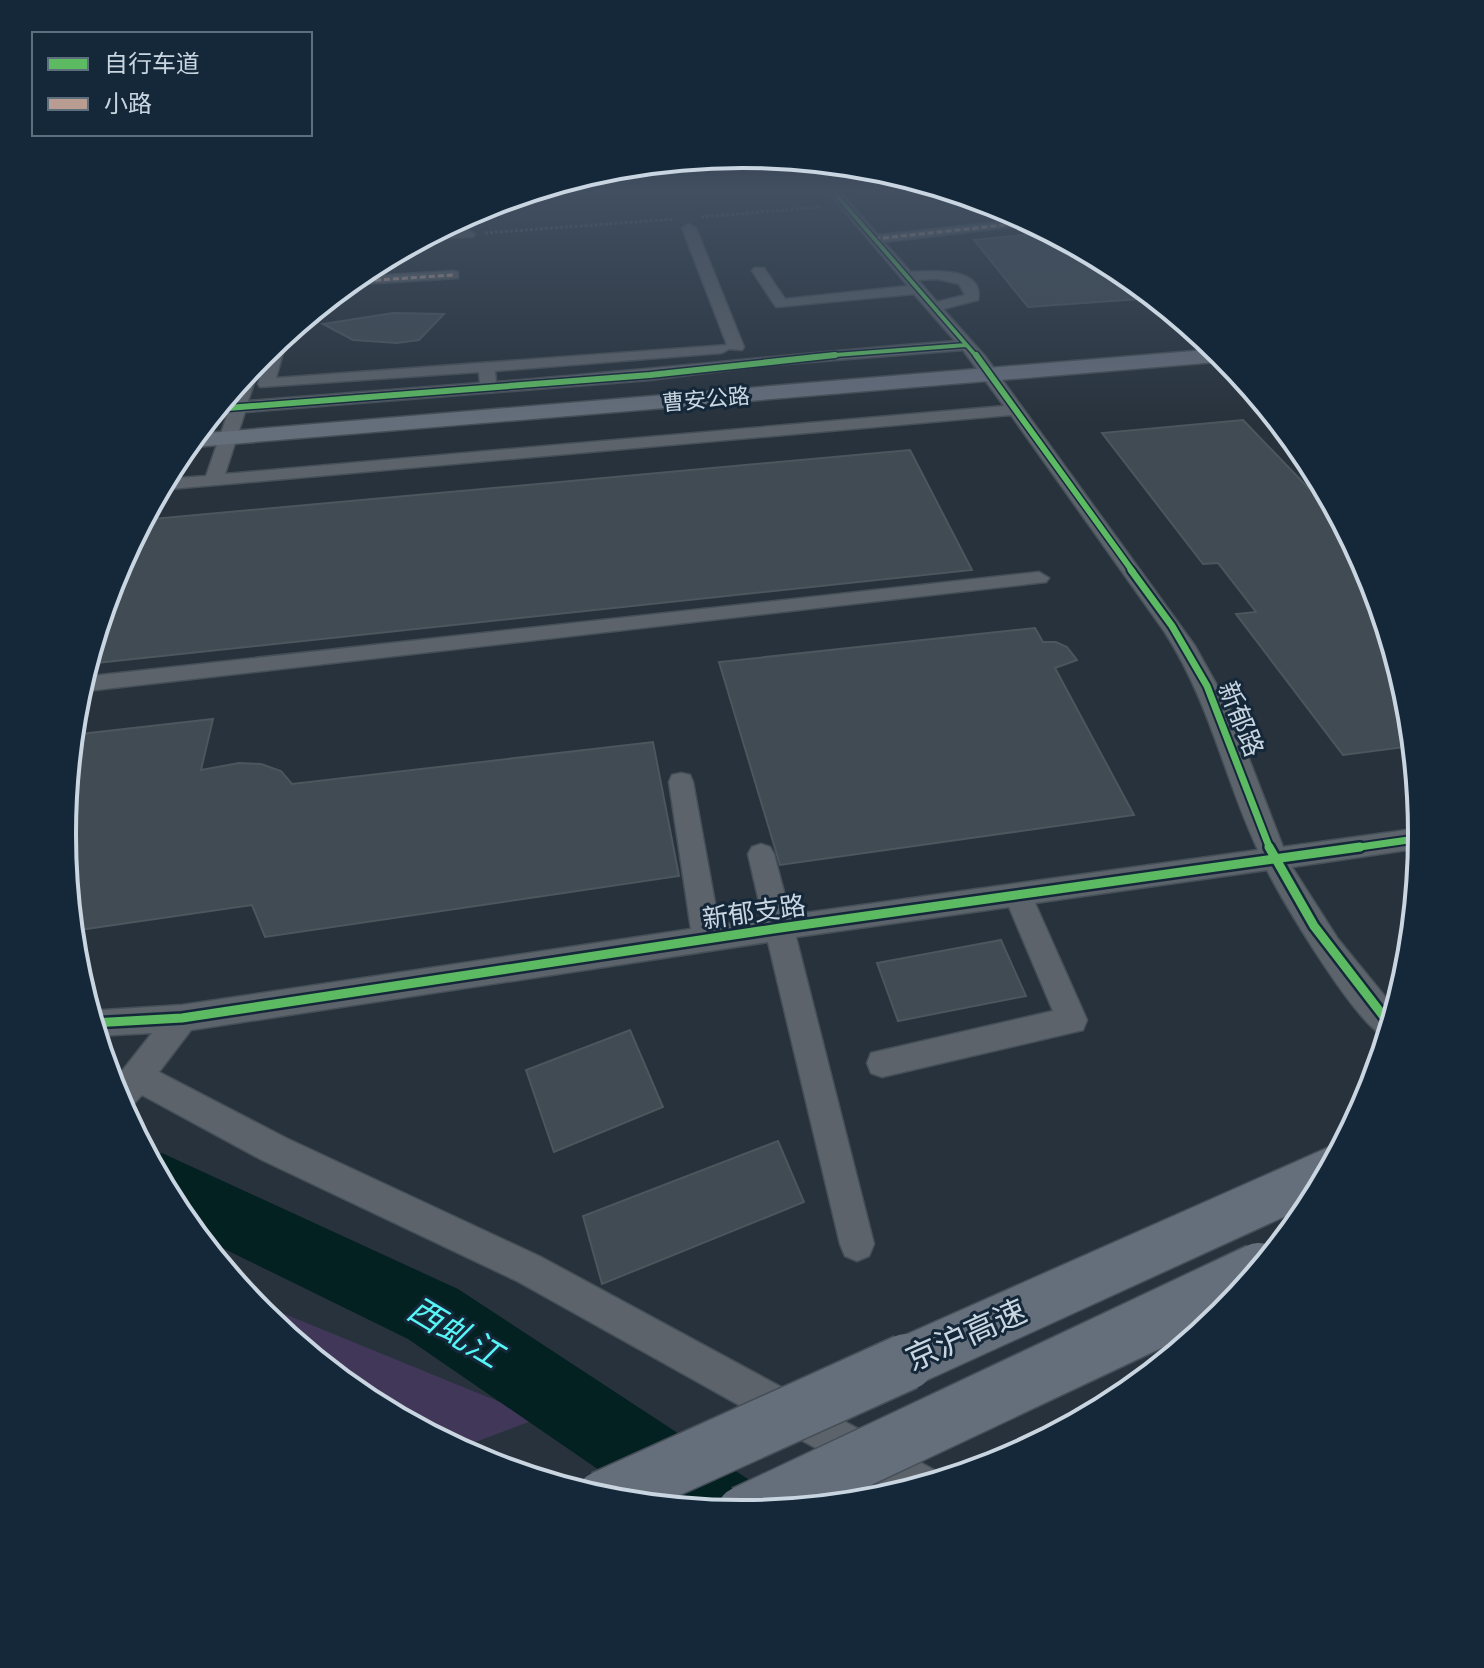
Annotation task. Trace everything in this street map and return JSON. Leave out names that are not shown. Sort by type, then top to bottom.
[{"type":"highway","name":"曹安公路","points":[[230,418],[1190,341]]},
{"type":"highway","name":"曹安公路","points":[[230,418],[489,392],[979,360],[1205,355]]},
{"type":"highway","name":"京沪高速","points":[[625,1489],[1312,1179]]},
{"type":"highway","points":[[775,1499],[1234,1283]]},
{"type":"street","points":[[705,268],[736,347]]},
{"type":"street","name":"新郁路","points":[[900,268],[979,360],[1196,663],[1216,705],[1274,859],[1299,904],[1336,959],[1382,1015]]},
{"type":"street","points":[[759,271],[781,304],[918,289]]},
{"type":"street","points":[[371,280],[453,275]]},
{"type":"street","points":[[907,276],[961,277],[972,289],[973,297],[934,307]]},
{"type":"street","points":[[272,362],[266,384],[924,332]]},
{"type":"street","points":[[486,367],[489,392]]},
{"type":"street","points":[[176,484],[1016,410]]},
{"type":"street","points":[[213,481],[230,418]]},
{"type":"street","points":[[94,683],[1039,578]]},
{"type":"street","points":[[681,782],[707,939]]},
{"type":"street","name":"新郁支路","points":[[104,1022],[182,1018],[780,928],[1408,840]]},
{"type":"street","points":[[761,854],[857,1244]]},
{"type":"street","points":[[882,1063],[1072,1020],[1018,896]]},
{"type":"street","points":[[127,1090],[182,1018]]},
{"type":"street","points":[[128,1090],[274,1149],[529,1269],[910,1478]]},
{"type":"shaded area","points":[[277,1311],[539,1418],[473,1443],[409,1411],[372,1388],[303,1335]]},
{"type":"building","points":[[996,268],[1092,268],[1138,299],[1028,307]]},
{"type":"building","points":[[393,313],[444,314],[419,340],[397,343],[353,340],[323,324]]},
{"type":"building","points":[[1243,420],[1315,495],[1339,539],[1373,620],[1395,704],[1402,747],[1343,755],[1236,614],[1256,612],[1218,563],[1203,564],[1102,433]]},
{"type":"building","points":[[910,450],[972,570],[99,663],[127,579],[156,519]]},
{"type":"building","points":[[1035,628],[1043,642],[1056,642],[1067,647],[1077,660],[1055,668],[1134,815],[780,865],[719,662]]},
{"type":"building","points":[[213,719],[201,770],[239,763],[261,764],[281,771],[292,784],[653,742],[679,876],[265,937],[252,905],[83,929],[76,834],[77,790],[84,734]]},
{"type":"building","points":[[1001,940],[1026,996],[898,1021],[877,963]]},
{"type":"building","points":[[630,1030],[663,1107],[554,1152],[526,1070]]},
{"type":"building","points":[[778,1141],[804,1202],[602,1284],[583,1216]]},
{"type":"waterway","name":"西虬江","points":[[182,1195],[433,1314],[709,1499]]},
{"type":"marked path","points":[[371,280],[453,275]]},
{"type":"cycle path","points":[[900,268],[979,359],[1172,626],[1212,696],[1259,823],[1287,883],[1328,947],[1382,1016]]},
{"type":"cycle path","points":[[231,408],[650,375],[759,361],[966,345]]},
{"type":"cycle path","points":[[104,1022],[182,1018],[780,928],[1408,840]]}]
